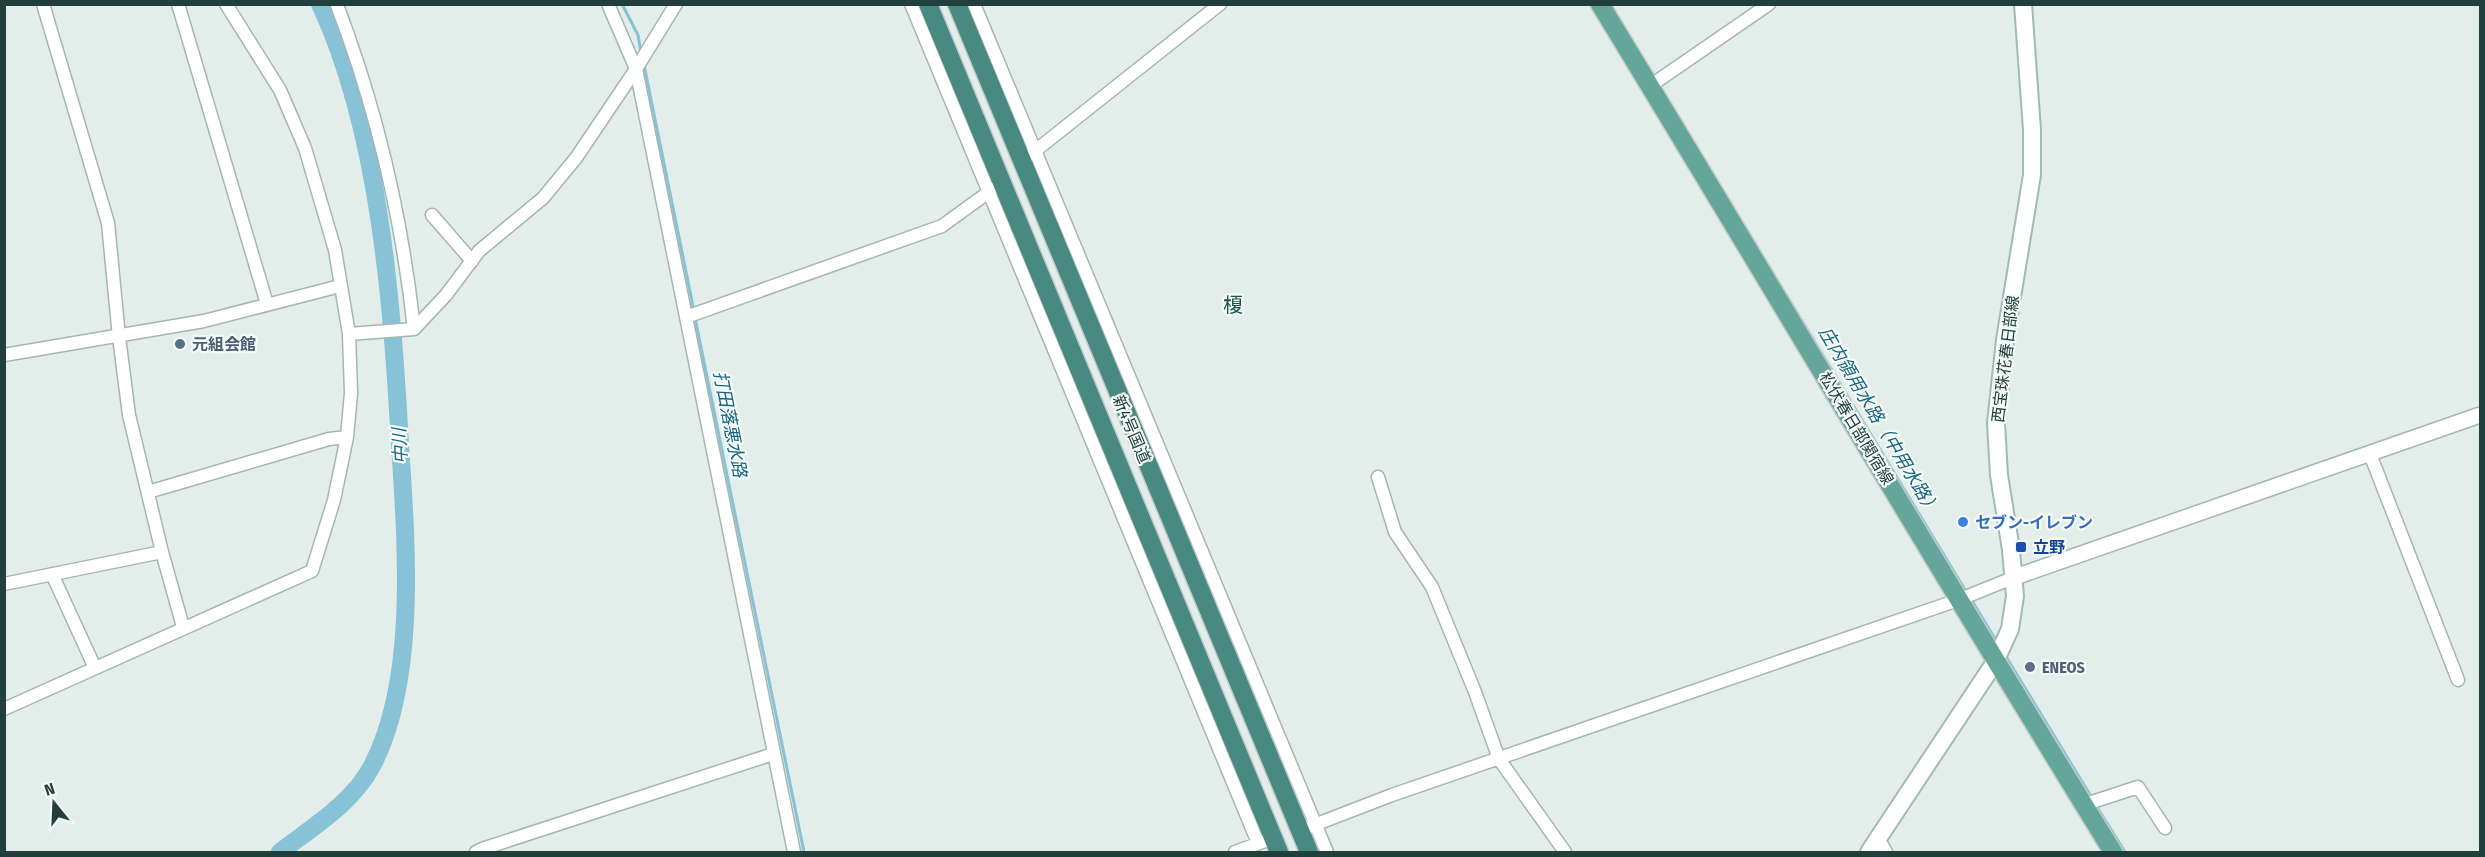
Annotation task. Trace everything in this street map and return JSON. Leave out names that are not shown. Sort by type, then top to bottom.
[{"type":"highway","name":"新4号国道","points":[[928,4],[996,187],[1270,845]]},
{"type":"highway","name":"新4号国道","points":[[957,4],[1028,156],[1307,828],[1309,852]]},
{"type":"main road","name":"松伏春日部関宿線","points":[[1600,4],[1899,497],[1995,662],[2113,852]]},
{"type":"main road","name":"西宝珠花春日部線","points":[[1869,852],[1882,845],[1995,662],[2006,640],[2014,614],[2015,577],[1999,476],[1996,423],[2003,351],[2032,175],[2032,130],[2023,4]]},
{"type":"street","points":[[43,4],[108,223],[129,416],[183,627]]},
{"type":"street","points":[[178,4],[267,304]]},
{"type":"street","points":[[4,709],[312,571],[334,500],[347,437],[351,393],[349,334],[335,250],[297,128],[279,90],[226,4]]},
{"type":"street","points":[[608,4],[636,69],[794,852]]},
{"type":"street","points":[[349,334],[414,329],[446,296],[479,251],[543,198],[576,158],[636,69],[676,4]]},
{"type":"street","points":[[686,317],[942,226],[996,187],[911,4]]},
{"type":"street","points":[[974,4],[1028,156],[1220,4]]},
{"type":"street","points":[[1650,86],[1769,4]]},
{"type":"street","points":[[337,5],[359,64],[390,176],[404,249],[414,329]]},
{"type":"street","points":[[432,215],[472,261]]},
{"type":"street","points":[[4,355],[204,321],[340,286]]},
{"type":"street","points":[[1327,852],[1307,828],[1958,600],[2015,577],[2481,415]]},
{"type":"street","points":[[148,492],[329,439],[347,437]]},
{"type":"street","points":[[2370,454],[2458,680]]},
{"type":"street","points":[[1378,477],[1395,532],[1432,587],[1475,692],[1499,759],[1565,852]]},
{"type":"street","points":[[4,584],[162,552]]},
{"type":"street","points":[[52,574],[95,668]]},
{"type":"street","points":[[476,852],[773,754]]},
{"type":"street","points":[[2083,805],[2138,787],[2165,828]]},
{"type":"street","points":[[1235,852],[1270,845]]},
{"type":"waterway","name":"中川","points":[[280,852],[343,803],[354,792],[372,766],[387,731],[397,692],[406,608],[405,523],[397,390],[380,220],[357,107],[340,54],[320,4]]},
{"type":"waterway","name":"打田落悪水路","points":[[622,4],[638,35],[641,53]]},
{"type":"waterway","name":"打田落悪水路","points":[[644,65],[694,311]]},
{"type":"waterway","name":"庄内領用水路（中用水路）","points":[[1742,222],[1967,593]]},
{"type":"waterway","name":"打田落悪水路","points":[[695,318],[804,852]]},
{"type":"waterway","name":"庄内領用水路（中用水路）","points":[[1971,599],[1997,642]]},
{"type":"waterway","name":"庄内領用水路（中用水路）","points":[[2005,655],[2092,798]]},
{"type":"waterway","name":"庄内領用水路（中用水路）","points":[[2095,804],[2125,852]]},
{"type":"place","name":"元組会館","points":[[180,344]]},
{"type":"place","name":"セブン-イレブン","points":[[1963,522]]},
{"type":"place","name":"立野","points":[[2021,547]]},
{"type":"place","name":"ENEOS","points":[[2030,667]]},
{"type":"district","name":"榎","points":[[1233,305]]}]
